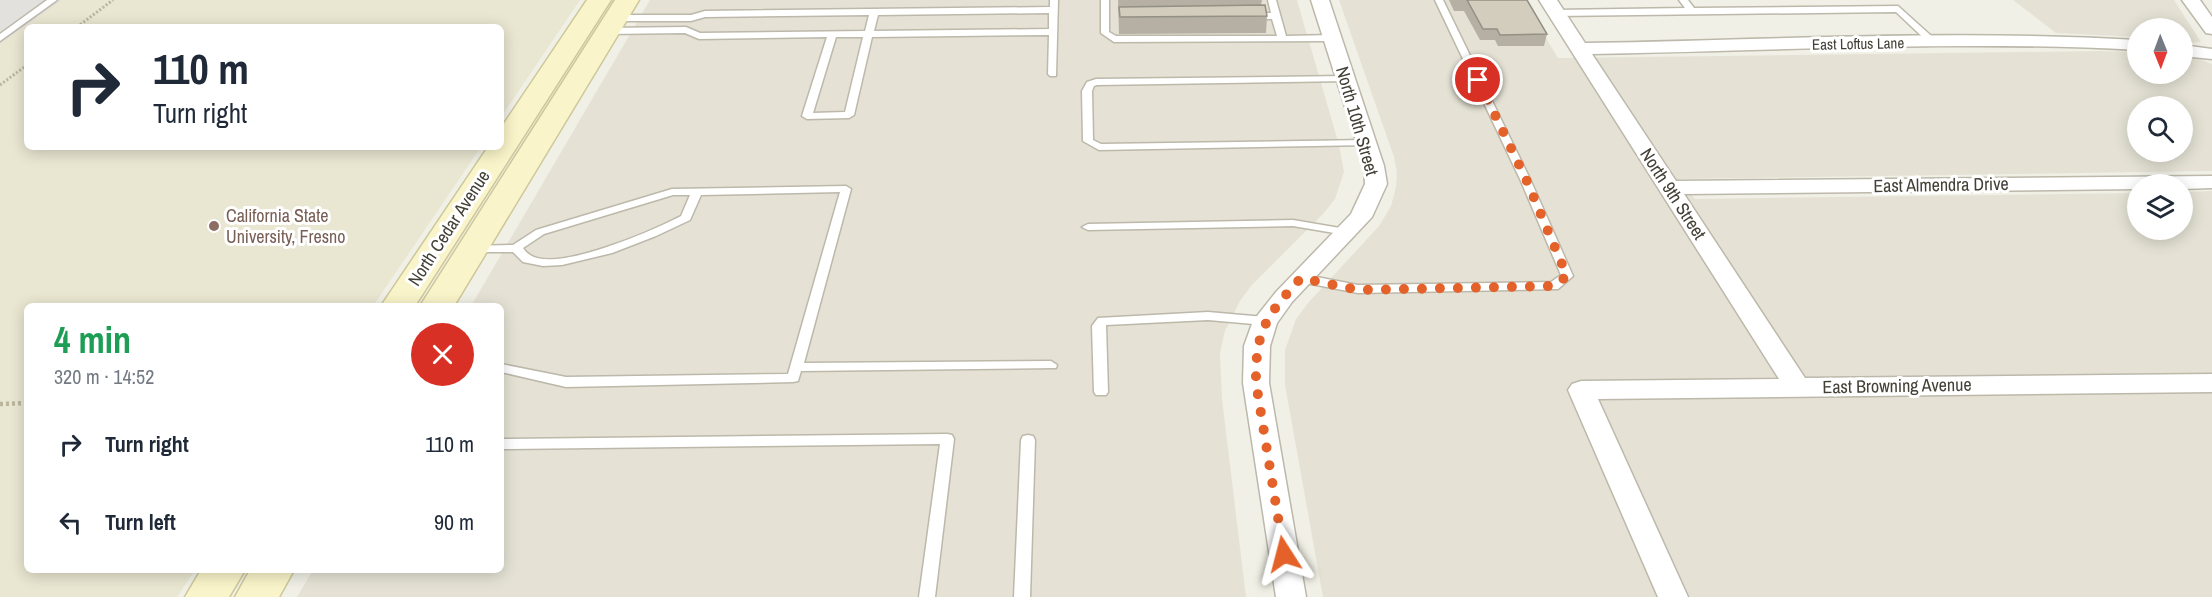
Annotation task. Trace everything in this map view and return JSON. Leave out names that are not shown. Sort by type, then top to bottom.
[{"type":"main road","name":"North Cedar Avenue","points":[[504,147],[612,12]]},
{"type":"main road","name":"North Cedar Avenue","points":[[439,303],[612,12]]},
{"type":"main road","name":"North Cedar Avenue","points":[[400,303],[501,150]]},
{"type":"main road","points":[[420,303],[477,210],[495,158]]},
{"type":"main road","points":[[206,597],[222,573]]},
{"type":"main road","points":[[256,597],[271,573]]},
{"type":"street","name":"North 10th Street","points":[[1291,597],[1256,383],[1257,346],[1265,321],[1301,278],[1361,217],[1376,184],[1374,166],[1320,0]]},
{"type":"street","points":[[2191,0],[2212,29]]},
{"type":"street","name":"North 9th Street","points":[[1552,6],[1798,388]]},
{"type":"street","name":"East Loftus Lane","points":[[1580,49],[1933,42],[2086,42],[2127,44]]},
{"type":"street","points":[[2193,51],[2212,54]]},
{"type":"street","name":"East Almendra Drive","points":[[1669,188],[2212,182]]},
{"type":"street","name":"East Browning Avenue","points":[[1673,597],[1581,390],[2212,382]]},
{"type":"lane","points":[[0,38],[53,0]]},
{"type":"lane","points":[[1105,0],[1105,33],[1114,39],[1332,38]]},
{"type":"lane","points":[[1272,0],[1282,39]]},
{"type":"lane","points":[[1301,278],[1358,290],[1554,286],[1567,276],[1526,179],[1439,0]]},
{"type":"lane","points":[[1593,0],[1602,12]]},
{"type":"lane","points":[[1637,0],[1645,11]]},
{"type":"lane","points":[[1683,0],[1692,11]]},
{"type":"lane","points":[[1887,0],[1933,42]]},
{"type":"lane","points":[[612,12],[691,18],[705,14],[874,12],[1054,5],[1053,74]]},
{"type":"lane","points":[[1552,6],[1602,12],[1898,9]]},
{"type":"lane","points":[[612,12],[686,30],[699,36],[1054,32]]},
{"type":"lane","points":[[832,35],[807,116],[849,115],[874,12]]},
{"type":"lane","points":[[1242,16],[1276,16]]},
{"type":"lane","points":[[686,30],[691,18]]},
{"type":"lane","points":[[1105,18],[1116,18]]},
{"type":"lane","points":[[1346,79],[1096,82],[1088,87],[1088,138],[1092,144],[1100,147],[1366,143]]},
{"type":"lane","points":[[472,249],[516,248],[540,232],[672,192],[846,189],[793,378],[566,382],[504,369]]},
{"type":"lane","points":[[516,248],[527,259],[549,262],[634,242],[686,218],[698,192]]},
{"type":"lane","points":[[1088,227],[1293,223],[1346,232]]},
{"type":"lane","points":[[1101,392],[1098,327],[1102,321],[1208,316],[1265,321]]},
{"type":"lane","points":[[796,367],[1051,365]]},
{"type":"lane","points":[[504,444],[947,439],[927,597]]},
{"type":"lane","points":[[1022,597],[1028,440]]},
{"type":"path","points":[[81,24],[113,0]]},
{"type":"path","points":[[0,85],[24,66]]},
{"type":"path","points":[[0,404],[24,403]]},
{"type":"shaded area","name":"California State University, Fresno","points":[[0,0],[580,0],[504,113],[504,24],[24,24],[24,150],[479,150],[375,303],[24,303],[24,573],[193,573],[177,597],[0,597]]},
{"type":"shaded area","points":[[0,0],[62,0],[28,24],[24,24],[24,27],[0,44]]},
{"type":"shaded area","points":[[650,0],[1297,0],[1339,145],[1344,172],[1335,199],[1324,213],[1251,286],[1240,301],[1225,331],[1220,353],[1222,399],[1246,597],[297,597],[311,573],[504,573],[504,303],[473,303]]},
{"type":"shaded area","points":[[1339,0],[1523,0],[1558,58],[2127,52],[2127,84],[2193,84],[2193,57],[2212,64],[2212,171],[1679,179],[1695,199],[2127,193],[2127,240],[2193,240],[2193,192],[2212,191],[2212,597],[1323,597],[1285,385],[1285,350],[1296,319],[1308,303],[1379,226],[1391,206],[1397,172],[1394,157]]},
{"type":"shaded area","points":[[2013,0],[2174,0],[2186,18],[2127,18],[2127,37],[2056,33]]},
{"type":"shaded area","points":[[2193,30],[2201,42],[2193,42]]},
{"type":"building","points":[[1467,0],[1527,0],[1547,34],[1500,35],[1497,29],[1483,29]]},
{"type":"building","points":[[1265,5],[1267,16],[1120,17],[1119,7]]},
{"type":"place","name":"California State University, Fresno","points":[[214,226]]},
{"type":"route","points":[[1284,554],[1256,383],[1257,346],[1265,321],[1301,278],[1358,290],[1554,286],[1567,276],[1526,179],[1478,80]]}]
